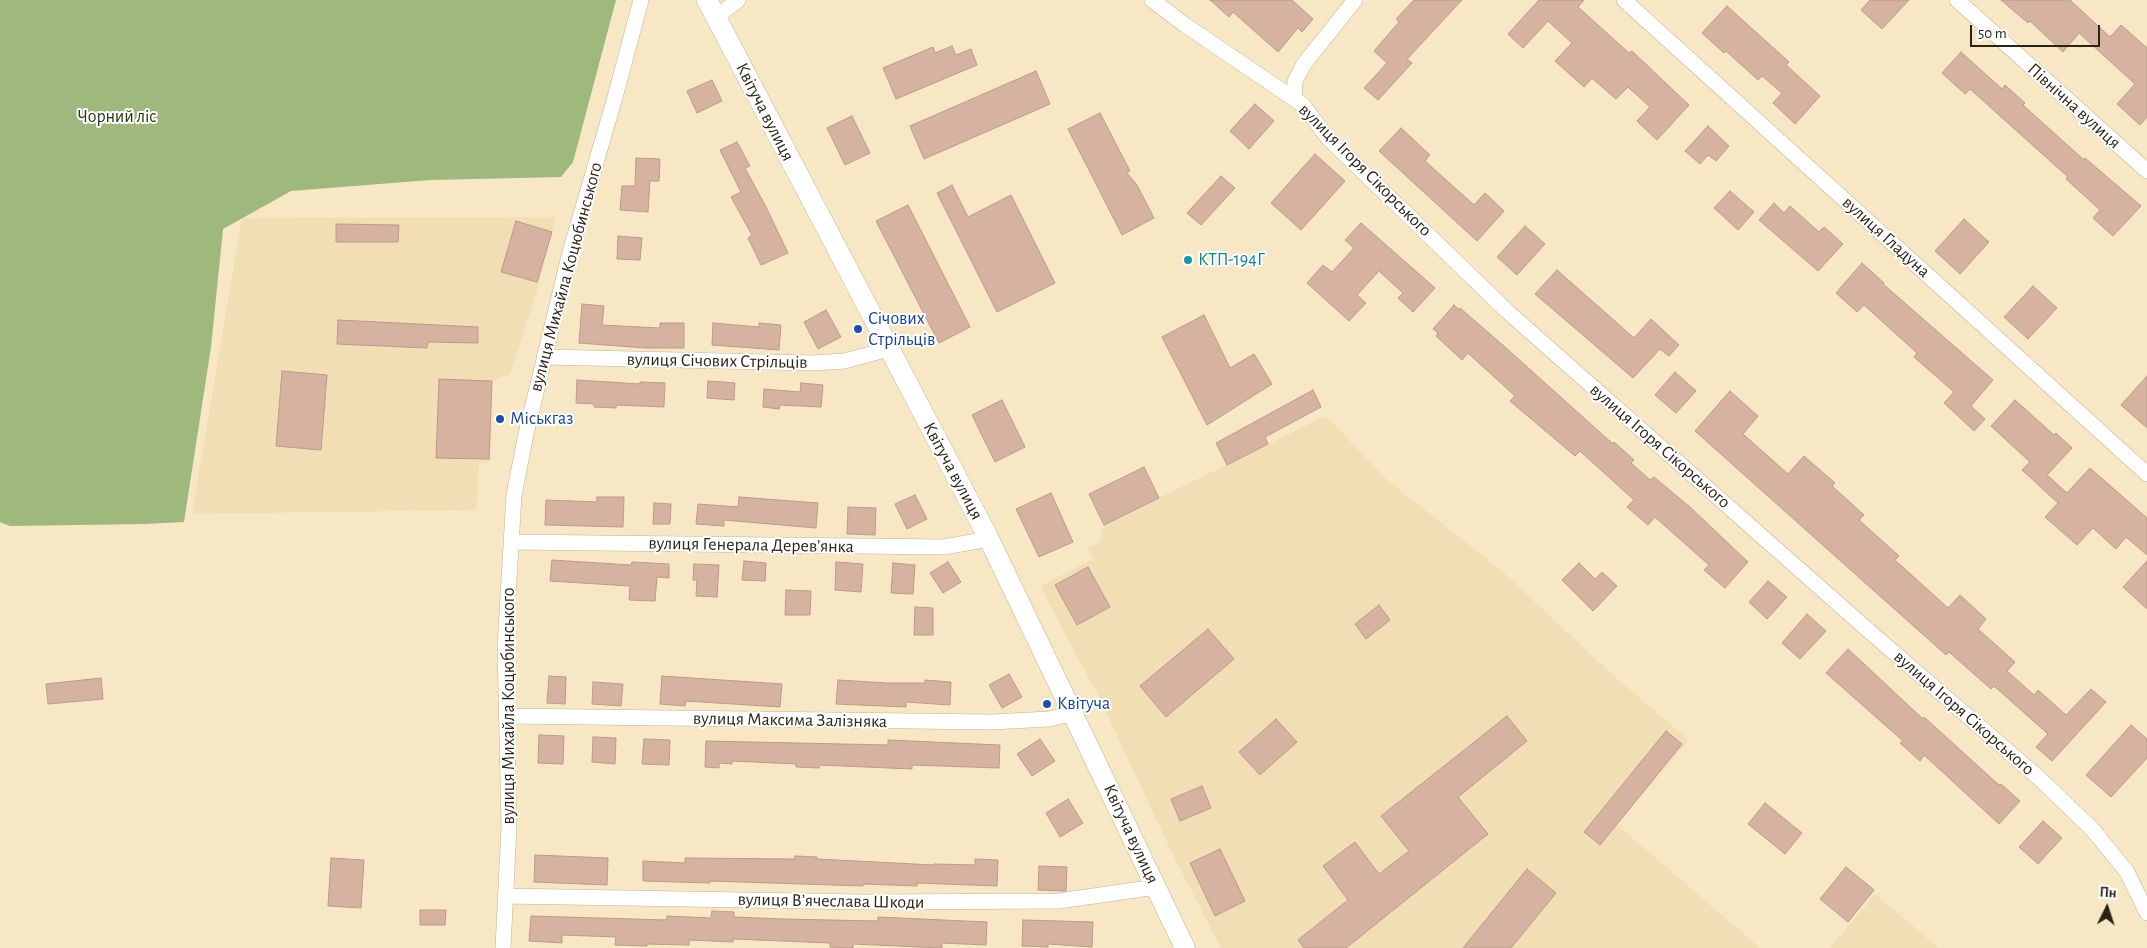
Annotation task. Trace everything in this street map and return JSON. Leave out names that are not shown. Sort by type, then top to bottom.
[{"type":"street","name":"вулиця Михайла Коцюбинського","points":[[503,948],[509,827],[505,647],[514,495],[526,434],[570,252],[641,0]]},
{"type":"street","points":[[712,8],[738,0]]},
{"type":"street","name":"вулиця Ігоря Сікорського","points":[[1152,0],[1185,25],[1303,105],[1328,138],[1508,312],[1869,631],[2039,778],[2093,830],[2127,872],[2147,914]]},
{"type":"street","points":[[1294,99],[1295,81],[1304,64],[1355,0]]},
{"type":"street","name":"вулиця Гладуна","points":[[1624,0],[2147,474]]},
{"type":"street","name":"Північна вулиця","points":[[1957,0],[2147,172]]},
{"type":"street","name":"Квітуча вулиця","points":[[712,8],[888,349],[989,539],[1185,948]]},
{"type":"street","name":"вулиця Січових Стрільців","points":[[544,358],[812,363],[845,361],[888,349]]},
{"type":"street","name":"вулиця Генерала Деревʼянка","points":[[511,542],[944,547],[989,539]]},
{"type":"street","name":"вулиця Максима Залізняка","points":[[506,716],[992,722],[1049,719],[1074,713]]},
{"type":"street","name":"вулиця Вʼячеслава Шкоди","points":[[505,896],[864,902],[1059,901],[1156,887]]},
{"type":"shaded area","points":[[556,217],[537,291],[510,374],[492,381],[491,461],[479,463],[476,510],[192,514],[242,218]]},
{"type":"shaded area","points":[[1326,416],[1386,479],[1503,572],[1616,678],[1689,740],[1617,825],[1760,948],[1221,948],[1173,855],[1100,699],[1040,586],[1093,559],[1088,548],[1099,542],[1104,525]]},
{"type":"shaded area","points":[[1875,894],[1939,948],[1830,948]]},
{"type":"green space","name":"Чорний ліс","points":[[0,0],[616,0],[573,162],[561,177],[430,180],[291,191],[223,229],[211,347],[184,522],[10,526],[0,522]]},
{"type":"building","points":[[1210,0],[1292,0],[1313,19],[1302,32],[1298,28],[1278,52],[1233,12],[1229,17]]},
{"type":"building","points":[[1414,0],[1462,0],[1407,59],[1412,63],[1378,100],[1364,88],[1387,63],[1374,51],[1399,22],[1396,19]]},
{"type":"building","points":[[1539,0],[1584,0],[1578,7],[1629,53],[1632,51],[1689,105],[1657,140],[1637,121],[1650,107],[1628,87],[1616,99],[1592,78],[1584,87],[1555,61],[1572,43],[1548,21],[1523,48],[1508,34]]},
{"type":"building","points":[[1870,0],[1909,0],[1882,29],[1861,10]]},
{"type":"building","points":[[2001,0],[2070,0],[2110,37],[2121,25],[2147,48],[2147,117],[2140,125],[2117,104],[2135,84],[2079,33],[2063,52],[2030,21],[2028,23]]},
{"type":"building","points":[[1727,6],[1789,62],[1786,65],[1820,96],[1795,124],[1773,103],[1782,93],[1762,76],[1758,80],[1726,51],[1724,53],[1702,33]]},
{"type":"building","points":[[952,46],[956,55],[971,49],[977,65],[896,99],[883,68],[933,47],[935,53]]},
{"type":"building","points":[[1961,52],[2002,89],[2005,85],[2025,103],[2023,105],[2084,160],[2085,158],[2141,206],[2113,236],[2093,218],[2100,210],[2066,179],[2068,177],[1970,89],[1965,94],[1942,73]]},
{"type":"building","points":[[1036,71],[1050,104],[924,159],[910,126]]},
{"type":"building","points":[[712,80],[722,101],[697,113],[687,91]]},
{"type":"building","points":[[1255,104],[1274,121],[1249,149],[1230,131]]},
{"type":"building","points":[[1100,113],[1130,171],[1127,173],[1137,185],[1154,218],[1122,235],[1068,129]]},
{"type":"building","points":[[852,116],[870,153],[845,165],[827,128]]},
{"type":"building","points":[[1708,126],[1729,146],[1716,161],[1708,155],[1700,164],[1685,151]]},
{"type":"building","points":[[1401,128],[1430,155],[1425,161],[1474,205],[1485,193],[1504,211],[1477,241],[1379,151]]},
{"type":"building","points":[[737,142],[750,166],[745,168],[788,253],[761,265],[748,238],[752,235],[731,197],[741,192],[720,150]]},
{"type":"building","points":[[1315,154],[1345,181],[1301,230],[1271,203]]},
{"type":"building","points":[[636,158],[660,159],[659,181],[650,181],[648,212],[620,210],[622,186],[635,186]]},
{"type":"building","points":[[1221,176],[1235,188],[1201,225],[1187,213]]},
{"type":"building","points":[[952,185],[968,217],[1011,195],[1055,283],[997,312],[937,193]]},
{"type":"building","points":[[1730,191],[1754,212],[1738,230],[1714,208]]},
{"type":"building","points":[[1774,203],[1784,213],[1790,206],[1819,232],[1824,227],[1843,244],[1818,271],[1759,220]]},
{"type":"building","points":[[908,205],[970,327],[939,343],[876,221]]},
{"type":"building","points":[[1964,219],[1989,242],[1960,274],[1935,251]]},
{"type":"building","points":[[516,221],[552,232],[537,282],[501,272]]},
{"type":"building","points":[[1361,223],[1435,288],[1413,312],[1398,298],[1403,293],[1379,271],[1357,295],[1366,303],[1349,321],[1307,283],[1323,265],[1332,272],[1354,248],[1345,240]]},
{"type":"building","points":[[336,224],[399,225],[398,242],[336,242]]},
{"type":"building","points":[[1525,226],[1545,244],[1517,275],[1497,257]]},
{"type":"building","points":[[618,236],[642,238],[640,260],[617,259]]},
{"type":"building","points":[[1862,263],[1883,284],[1993,380],[1971,406],[1985,419],[1974,431],[1944,403],[1954,392],[1914,357],[1917,353],[1864,305],[1857,312],[1836,293]]},
{"type":"building","points":[[1557,270],[1634,338],[1651,319],[1679,345],[1669,356],[1660,349],[1633,378],[1535,294]]},
{"type":"building","points":[[2033,286],[2057,308],[2028,339],[2004,317]]},
{"type":"building","points":[[582,304],[604,306],[602,325],[660,328],[660,323],[684,323],[684,348],[646,348],[579,343]]},
{"type":"building","points":[[1454,305],[1505,347],[1613,444],[1614,442],[1634,460],[1631,463],[1650,480],[1654,477],[1691,508],[1748,562],[1725,588],[1704,570],[1709,565],[1655,517],[1648,525],[1627,507],[1634,500],[1580,451],[1575,456],[1510,401],[1515,396],[1468,353],[1462,360],[1436,336],[1438,333],[1433,329]]},
{"type":"building","points":[[826,310],[841,337],[818,349],[804,322]]},
{"type":"building","points":[[1204,315],[1230,368],[1254,354],[1272,384],[1207,425],[1162,337]]},
{"type":"building","points":[[338,320],[478,327],[478,343],[428,342],[427,348],[337,344]]},
{"type":"building","points":[[713,323],[759,327],[759,323],[781,325],[779,350],[712,345]]},
{"type":"building","points":[[282,371],[327,375],[321,450],[276,446]]},
{"type":"building","points":[[1675,372],[1696,391],[1676,413],[1655,395]]},
{"type":"building","points":[[2147,376],[2147,428],[2121,405]]},
{"type":"building","points":[[439,379],[492,381],[489,459],[436,458]]},
{"type":"building","points":[[577,380],[640,384],[640,382],[665,383],[664,407],[616,405],[616,408],[594,407],[594,404],[576,403]]},
{"type":"building","points":[[708,381],[735,383],[734,400],[707,398]]},
{"type":"building","points":[[801,383],[823,385],[821,407],[780,405],[779,409],[763,407],[764,389],[800,392]]},
{"type":"building","points":[[1313,390],[1321,407],[1265,437],[1268,444],[1227,465],[1216,443]]},
{"type":"building","points":[[1730,391],[1758,416],[1743,434],[1788,474],[1804,456],[1835,483],[1832,486],[1864,515],[1859,520],[1899,556],[1895,560],[1948,608],[1960,595],[1986,619],[1978,629],[2015,662],[2007,671],[2034,695],[2038,690],[2066,715],[2091,689],[2106,702],[2052,761],[2036,747],[2048,734],[1994,686],[1991,689],[1949,652],[1946,655],[1695,431]]},
{"type":"building","points":[[1002,400],[1025,447],[995,462],[972,415]]},
{"type":"building","points":[[2015,400],[2054,435],[2056,433],[2072,448],[2047,475],[2067,493],[2090,468],[2147,518],[2147,555],[2126,537],[2116,549],[2093,528],[2077,545],[2045,517],[2058,503],[2022,470],[2030,462],[1991,426]]},
{"type":"building","points":[[1144,467],[1159,498],[1104,525],[1089,494]]},
{"type":"building","points":[[1051,493],[1073,542],[1039,557],[1016,509]]},
{"type":"building","points":[[915,495],[927,519],[907,529],[895,504]]},
{"type":"building","points":[[597,497],[624,497],[623,527],[545,525],[546,500],[597,502]]},
{"type":"building","points":[[739,497],[818,503],[816,528],[724,520],[724,526],[696,524],[698,504],[738,507]]},
{"type":"building","points":[[654,503],[671,504],[670,524],[653,524]]},
{"type":"building","points":[[848,507],[876,508],[875,535],[847,534]]},
{"type":"building","points":[[552,560],[631,565],[632,562],[669,564],[669,578],[657,577],[655,601],[629,600],[630,586],[550,581]]},
{"type":"building","points":[[744,561],[766,563],[765,581],[742,580]]},
{"type":"building","points":[[2147,561],[2147,609],[2123,587]]},
{"type":"building","points":[[836,562],[863,564],[861,592],[835,590]]},
{"type":"building","points":[[948,562],[961,582],[943,593],[930,573]]},
{"type":"building","points":[[893,563],[915,565],[913,594],[891,593]]},
{"type":"building","points":[[1579,563],[1595,579],[1602,572],[1617,586],[1593,611],[1562,580]]},
{"type":"building","points":[[694,564],[719,565],[717,597],[696,596],[697,580],[693,580]]},
{"type":"building","points":[[1088,567],[1110,607],[1077,625],[1055,585]]},
{"type":"building","points":[[1768,581],[1787,597],[1767,619],[1749,602]]},
{"type":"building","points":[[786,590],[811,591],[810,615],[785,615]]},
{"type":"building","points":[[1379,605],[1390,620],[1366,639],[1355,624]]},
{"type":"building","points":[[915,607],[933,608],[933,635],[914,635]]},
{"type":"building","points":[[1807,614],[1826,631],[1800,659],[1782,643]]},
{"type":"building","points":[[1208,629],[1234,659],[1166,717],[1140,686]]},
{"type":"building","points":[[1848,649],[1923,719],[1924,717],[1999,785],[2001,784],[2020,801],[1999,824],[1924,755],[1920,761],[1900,743],[1903,741],[1826,673]]},
{"type":"building","points":[[1009,674],[1022,697],[1002,708],[989,685]]},
{"type":"building","points":[[549,676],[566,677],[565,704],[547,703]]},
{"type":"building","points":[[662,676],[782,684],[780,707],[686,701],[685,706],[660,704]]},
{"type":"building","points":[[101,678],[103,699],[48,704],[46,684]]},
{"type":"building","points":[[838,680],[887,683],[925,683],[925,680],[951,682],[950,705],[906,702],[906,707],[836,704]]},
{"type":"building","points":[[593,682],[623,684],[621,706],[592,704]]},
{"type":"building","points":[[1507,716],[1527,741],[1458,797],[1488,834],[1346,948],[1304,948],[1298,940],[1348,900],[1323,866],[1355,842],[1379,874],[1409,851],[1381,816]]},
{"type":"building","points":[[1276,719],[1297,742],[1260,775],[1239,752]]},
{"type":"building","points":[[2131,725],[2147,739],[2147,758],[2111,797],[2086,775]]},
{"type":"building","points":[[1666,731],[1682,744],[1600,845],[1584,832]]},
{"type":"building","points":[[539,735],[564,736],[563,764],[538,763]]},
{"type":"building","points":[[593,737],[616,738],[615,764],[592,762]]},
{"type":"building","points":[[644,739],[670,740],[669,765],[642,764]]},
{"type":"building","points":[[1040,739],[1055,761],[1032,776],[1017,754]]},
{"type":"building","points":[[888,740],[1000,745],[999,768],[912,765],[912,769],[820,765],[819,768],[796,767],[796,764],[732,761],[732,764],[719,763],[719,768],[705,767],[706,741],[888,745]]},
{"type":"building","points":[[1202,786],[1211,808],[1180,821],[1171,799]]},
{"type":"building","points":[[1068,799],[1083,823],[1060,837],[1046,813]]},
{"type":"building","points":[[1765,803],[1802,833],[1785,854],[1748,824]]},
{"type":"building","points":[[2043,821],[2062,838],[2038,864],[2019,847]]},
{"type":"building","points":[[1220,849],[1245,901],[1215,916],[1190,863]]},
{"type":"building","points":[[535,855],[608,858],[607,885],[534,882]]},
{"type":"building","points":[[795,856],[817,857],[817,859],[934,865],[975,865],[975,859],[998,860],[997,886],[917,883],[917,886],[863,884],[863,886],[710,881],[710,883],[643,881],[643,861],[685,863],[685,858],[795,859]]},
{"type":"building","points":[[331,858],[364,860],[361,908],[328,906]]},
{"type":"building","points":[[1039,866],[1067,867],[1066,891],[1038,890]]},
{"type":"building","points":[[1846,867],[1874,890],[1848,922],[1820,899]]},
{"type":"building","points":[[1527,869],[1556,893],[1511,948],[1463,948]]},
{"type":"building","points":[[420,910],[446,910],[445,925],[420,925]]},
{"type":"building","points":[[712,911],[734,912],[734,917],[783,919],[878,921],[878,917],[987,922],[986,945],[942,943],[942,948],[853,944],[853,948],[830,947],[830,943],[733,939],[733,942],[689,940],[689,945],[647,944],[647,946],[615,945],[616,937],[562,935],[562,943],[529,941],[531,916],[666,920],[667,916],[711,918]]},
{"type":"building","points":[[1023,920],[1093,922],[1092,947],[1048,944],[1048,947],[1022,946]]},
{"type":"place","name":"КТП-194Г","points":[[1188,260]]},
{"type":"place","name":"Січових Стрільців","points":[[858,329]]},
{"type":"place","name":"Міськгаз","points":[[500,419]]},
{"type":"place","name":"Квітуча","points":[[1047,704]]}]
